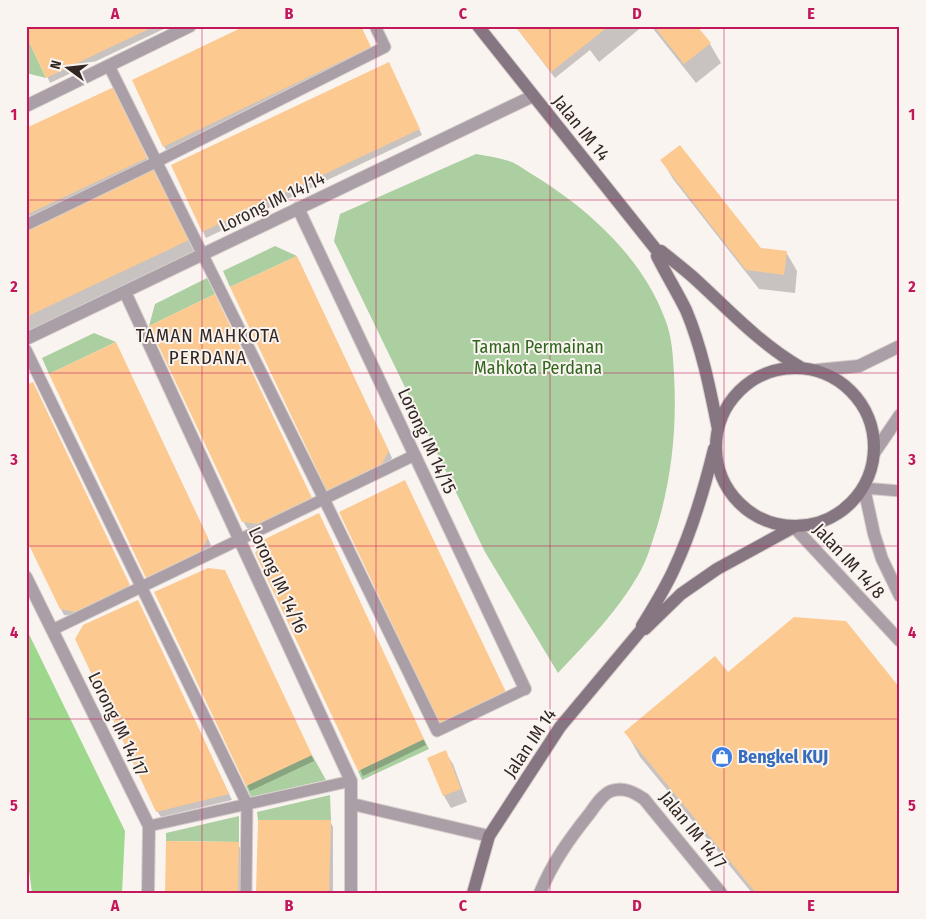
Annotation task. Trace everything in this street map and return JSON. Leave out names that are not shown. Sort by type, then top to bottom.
[{"type":"street","points":[[26,106],[190,26]]},
{"type":"street","name":"Jalan IM 14","points":[[478,26],[658,252]]},
{"type":"street","name":"Lorong IM 14/14","points":[[26,339],[533,96]]},
{"type":"street","name":"Lorong IM 14/15","points":[[298,208],[525,689]]},
{"type":"street","points":[[794,527],[774,524],[756,516],[740,504],[728,488],[719,470],[716,450],[718,431],[709,384],[686,311],[656,256],[658,252],[662,251],[694,278],[760,340],[802,368]]},
{"type":"street","name":"Lorong IM 14/16","points":[[125,292],[351,780],[351,893]]},
{"type":"street","points":[[642,629],[674,569],[691,528],[722,416],[741,389],[754,379],[769,372],[785,368],[817,370],[859,366],[900,346]]},
{"type":"street","points":[[642,629],[645,629],[682,594],[717,569],[794,527],[822,522],[838,514],[864,488],[871,471],[874,453],[874,435],[869,418],[849,388],[817,370]]},
{"type":"street","points":[[874,453],[900,415]]},
{"type":"street","name":"Jalan IM 14/8","points":[[864,488],[874,534],[882,559],[900,596]]},
{"type":"street","name":"Jalan IM 14/8","points":[[794,527],[900,641]]},
{"type":"street","name":"Lorong IM 14/17","points":[[26,576],[150,826],[148,893]]},
{"type":"street","name":"Jalan IM 14","points":[[474,893],[489,836],[560,727],[642,629]]},
{"type":"street","name":"Jalan IM 14/7","points":[[540,893],[546,877],[566,843],[598,802],[610,792],[620,790],[632,791],[644,799],[721,893]]},
{"type":"street","points":[[352,804],[489,836]]},
{"type":"lane","points":[[26,225],[385,47],[375,26]]},
{"type":"lane","points":[[109,66],[437,731],[525,689]]},
{"type":"lane","points":[[26,350],[247,804],[246,893]]},
{"type":"lane","points":[[52,630],[415,455]]},
{"type":"lane","points":[[864,488],[900,491]]},
{"type":"lane","points":[[150,826],[351,780]]},
{"type":"green space","points":[[26,35],[46,78],[26,73]]},
{"type":"green space","name":"Taman Permainan Mahkota Perdana","points":[[476,154],[503,159],[518,165],[566,197],[606,231],[645,278],[659,305],[671,339],[675,394],[674,433],[670,471],[650,549],[641,570],[623,598],[603,624],[558,673],[485,552],[334,241],[340,214]]},
{"type":"green space","points":[[275,246],[297,256],[230,287],[223,271]]},
{"type":"green space","points":[[207,278],[215,294],[149,326],[155,304]]},
{"type":"green space","points":[[94,333],[116,342],[49,374],[42,358]]},
{"type":"green space","points":[[26,628],[125,831],[122,893],[32,893],[26,848]]},
{"type":"green space","points":[[424,739],[429,749],[362,780],[358,771]]},
{"type":"green space","points":[[312,755],[326,780],[251,797],[246,786]]},
{"type":"green space","points":[[330,795],[331,820],[258,820],[257,812]]},
{"type":"green space","points":[[239,816],[239,842],[166,841],[166,833]]},
{"type":"building","points":[[26,26],[155,26],[46,78],[26,35]]},
{"type":"building","points":[[245,26],[361,26],[371,47],[163,147],[132,80]]},
{"type":"building","points":[[515,26],[609,26],[551,72]]},
{"type":"building","points":[[654,26],[697,26],[711,43],[684,64]]},
{"type":"building","points":[[389,62],[420,129],[202,232],[171,165]]},
{"type":"building","points":[[114,87],[147,158],[26,215],[26,128]]},
{"type":"building","points":[[680,145],[761,248],[787,251],[784,275],[746,270],[660,160]]},
{"type":"building","points":[[155,169],[189,240],[26,317],[26,229]]},
{"type":"building","points":[[297,256],[389,451],[381,465],[327,491],[230,287]]},
{"type":"building","points":[[215,294],[312,498],[258,524],[242,522],[149,326]]},
{"type":"building","points":[[116,342],[208,538],[200,552],[146,578],[49,374]]},
{"type":"building","points":[[33,382],[130,585],[76,612],[60,609],[26,539],[26,385]]},
{"type":"building","points":[[405,480],[506,692],[440,725],[339,512]]},
{"type":"building","points":[[319,513],[424,739],[358,771],[255,553],[265,539]]},
{"type":"building","points":[[208,568],[225,570],[312,755],[246,786],[154,592]]},
{"type":"building","points":[[138,600],[229,794],[156,812],[75,639],[83,625]]},
{"type":"building","points":[[794,617],[846,621],[900,688],[900,893],[756,893],[624,732],[715,656],[728,672]]},
{"type":"building","points":[[446,750],[461,789],[443,796],[427,758]]},
{"type":"building","points":[[258,820],[331,820],[329,893],[256,893]]},
{"type":"building","points":[[166,841],[239,842],[238,893],[165,893]]},
{"type":"place","name":"Bengkel KUJ","points":[[722,757]]},
{"type":"district","name":"TAMAN MAHKOTA PERDANA","points":[[208,346]]}]
